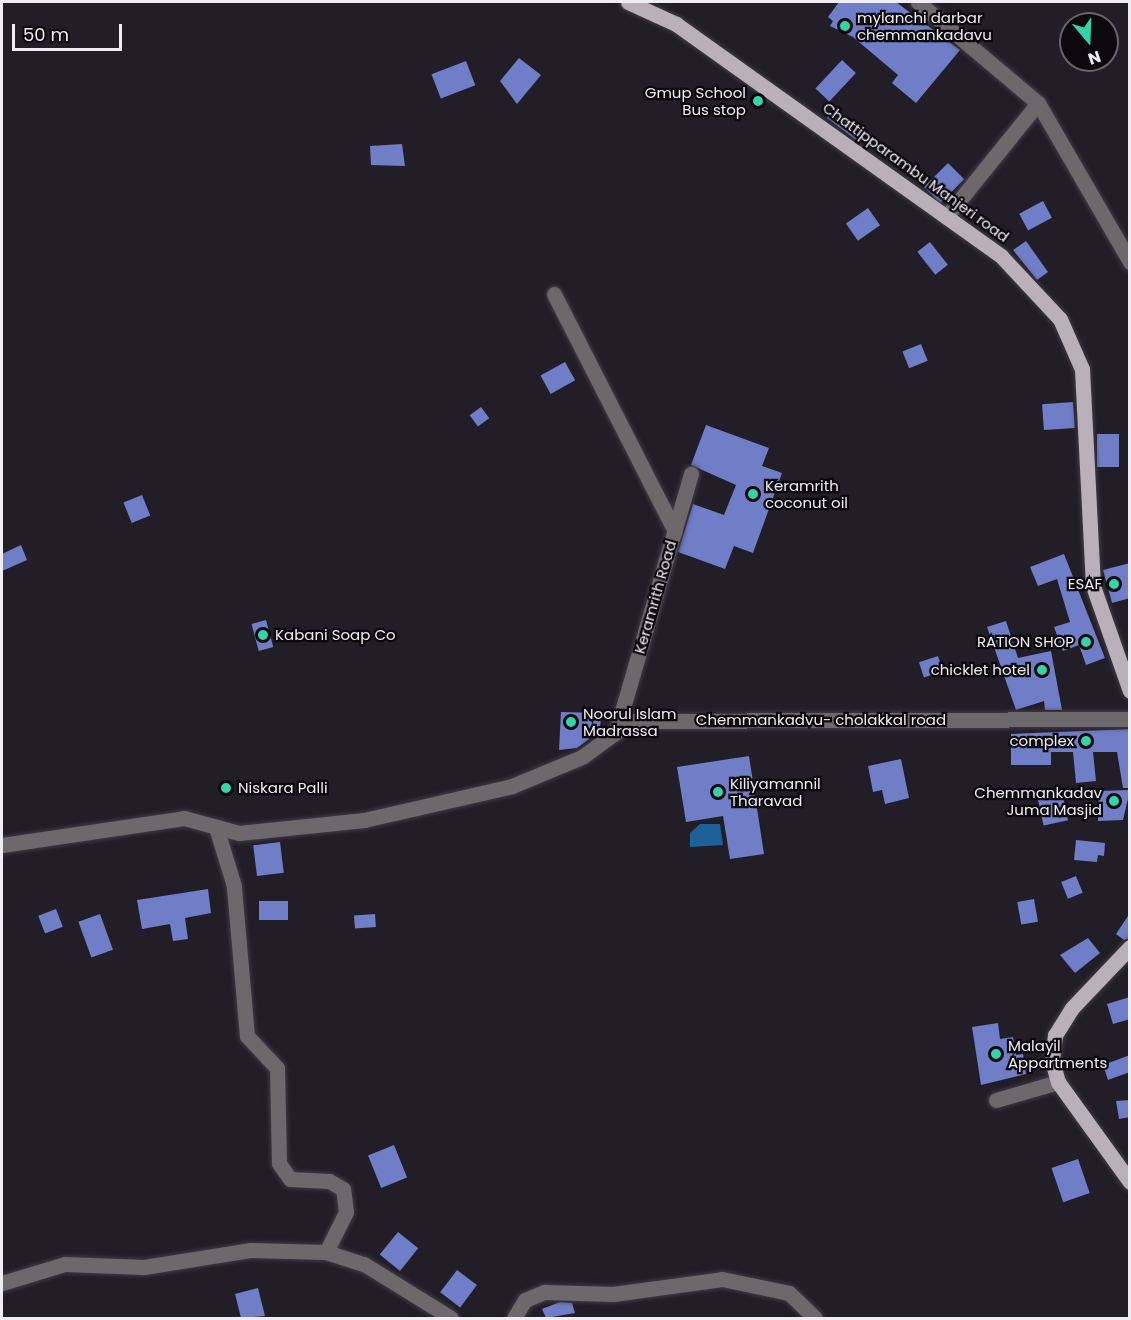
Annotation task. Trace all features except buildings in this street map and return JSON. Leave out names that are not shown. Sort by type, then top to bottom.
[{"type":"main road","name":"Chattipparambu Manjeri road","points":[[628,2],[676,24],[1001,256],[1060,319],[1074,345],[1082,369],[1093,586],[1130,691]]},
{"type":"main road","points":[[1130,947],[1092,984],[1055,1035],[1052,1060],[1058,1082],[1130,1182]]},
{"type":"street","points":[[918,2],[1038,103],[1130,261]]},
{"type":"street","points":[[946,217],[1038,103]]},
{"type":"street","points":[[554,294],[675,531]]},
{"type":"street","name":"Keramrith Road","points":[[619,721],[691,474]]},
{"type":"street","name":"Chemmankadvu- cholakkal road","points":[[619,721],[1130,719]]},
{"type":"street","points":[[2,845],[184,818],[239,833],[286,831],[431,803],[550,772],[608,743],[619,721]]},
{"type":"street","points":[[216,826],[235,895],[247,1036],[277,1068],[282,1173],[290,1179],[329,1181],[343,1189],[348,1202],[326,1252]]},
{"type":"street","points":[[996,1100],[1058,1082]]},
{"type":"street","points":[[2,1283],[65,1264],[144,1267],[250,1250],[326,1252],[364,1264],[451,1318]]},
{"type":"street","points":[[514,1318],[525,1300],[544,1292],[613,1294],[722,1279],[789,1293],[815,1318]]},
{"type":"water","points":[[700,824],[720,824],[723,845],[690,847],[690,833]]},
{"type":"place","name":"mylanchi darbar chemmankadavu","points":[[845,26]]},
{"type":"place","name":"Gmup School Bus stop","points":[[758,101]]},
{"type":"place","name":"Keramrith coconut oil","points":[[753,494]]},
{"type":"place","name":"ESAF","points":[[1114,584]]},
{"type":"place","name":"Kabani Soap Co","points":[[263,635]]},
{"type":"place","name":"RATION SHOP","points":[[1086,642]]},
{"type":"place","name":"chicklet hotel","points":[[1042,670]]},
{"type":"place","name":"Noorul Islam Madrassa","points":[[571,722]]},
{"type":"place","name":"complex","points":[[1086,741]]},
{"type":"place","name":"Niskara Palli","points":[[226,788]]},
{"type":"place","name":"Kiliyamannil Tharavad","points":[[718,792]]},
{"type":"place","name":"Chemmankadav Juma Masjid","points":[[1114,801]]},
{"type":"place","name":"Malayil Appartments","points":[[996,1054]]}]
